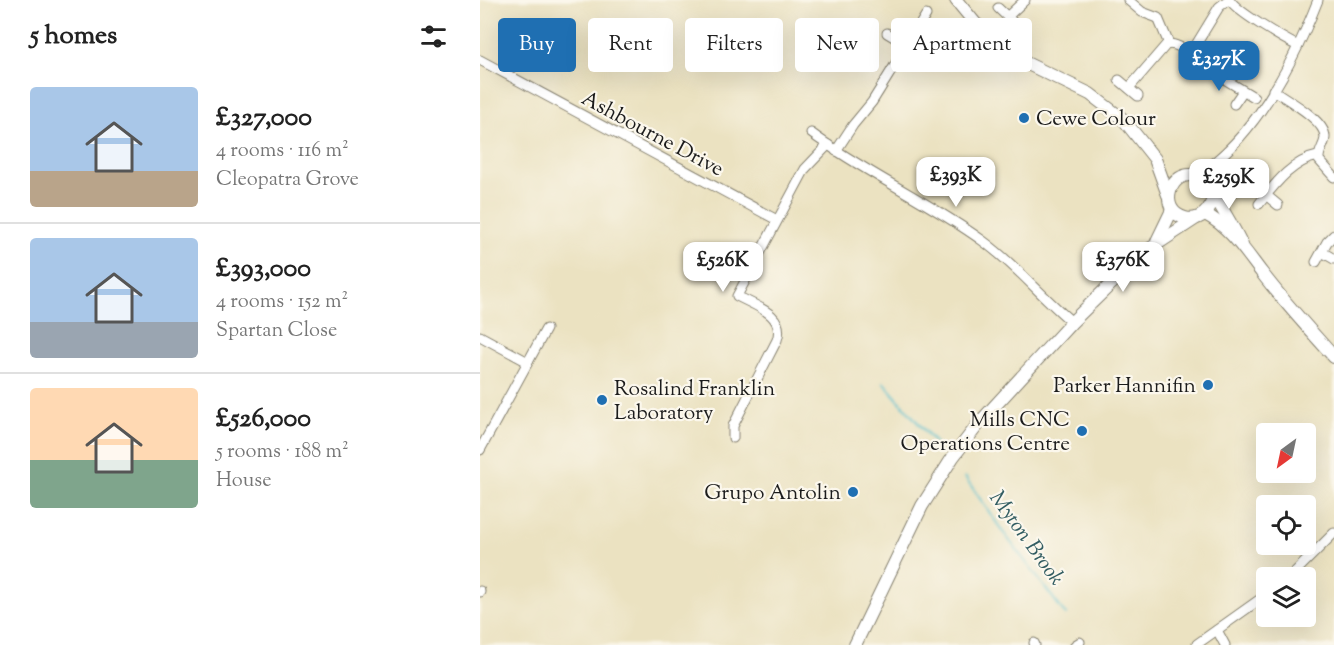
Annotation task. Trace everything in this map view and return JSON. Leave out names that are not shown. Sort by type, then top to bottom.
[{"type":"street","points":[[956,0],[986,33],[1016,57],[1074,85],[1109,107],[1132,129],[1155,159],[1172,210],[1181,217],[1200,216],[1216,219],[1242,245],[1262,273],[1334,357]]},
{"type":"street","points":[[998,8],[1007,16],[1025,0]]},
{"type":"street","points":[[1128,0],[1142,12],[1158,18],[1169,44]]},
{"type":"street","points":[[1191,50],[1196,46],[1219,7],[1229,0],[1235,7],[1270,32],[1298,46]]},
{"type":"street","points":[[1168,195],[1173,183],[1215,162],[1245,132],[1273,90],[1298,46],[1318,0]]},
{"type":"street","points":[[887,33],[891,35]]},
{"type":"street","points":[[1129,88],[1162,48],[1169,44],[1191,50],[1221,77],[1254,97]]},
{"type":"street","name":"Ashbourne Drive","points":[[480,60],[777,220]]},
{"type":"street","points":[[733,438],[733,426],[777,340],[780,329],[773,316],[737,296],[805,169],[832,148],[854,125],[873,102],[891,72]]},
{"type":"street","points":[[1119,80],[1138,96]]},
{"type":"street","points":[[1273,90],[1329,134],[1318,156],[1320,163],[1334,177]]},
{"type":"street","points":[[1234,104],[1243,91]]},
{"type":"street","points":[[811,133],[982,240],[1072,322]]},
{"type":"street","points":[[1259,204],[1283,176],[1296,165],[1306,158],[1318,156]]},
{"type":"street","points":[[1155,159],[1187,176],[1207,182]]},
{"type":"street","points":[[1215,162],[1207,182],[1242,245]]},
{"type":"street","points":[[855,645],[911,525],[943,471],[980,422],[1072,322],[1151,248],[1210,207],[1213,195]]},
{"type":"street","points":[[1266,195],[1278,205]]},
{"type":"street","points":[[1151,248],[1165,227],[1172,210]]},
{"type":"street","points":[[1316,262],[1334,236]]},
{"type":"street","points":[[1322,252],[1334,259]]},
{"type":"street","points":[[480,450],[546,329]]},
{"type":"street","points":[[480,336],[528,362]]},
{"type":"street","points":[[1300,567],[1334,533]]},
{"type":"street","points":[[1197,644],[1256,602]]},
{"type":"street","points":[[1217,630],[1225,645]]},
{"type":"waterway","name":"Myton Brook","points":[[883,382],[938,446]]},
{"type":"waterway","name":"Myton Brook","points":[[965,477],[1003,532],[1066,615]]},
{"type":"place","name":"Cewe Colour","points":[[1024,118]]},
{"type":"place","name":"Parker Hannifin","points":[[1208,385]]},
{"type":"place","name":"Rosalind Franklin Laboratory","points":[[602,400]]},
{"type":"place","name":"Mills CNC Operations Centre","points":[[1082,431]]},
{"type":"place","name":"Grupo Antolin","points":[[853,492]]}]
